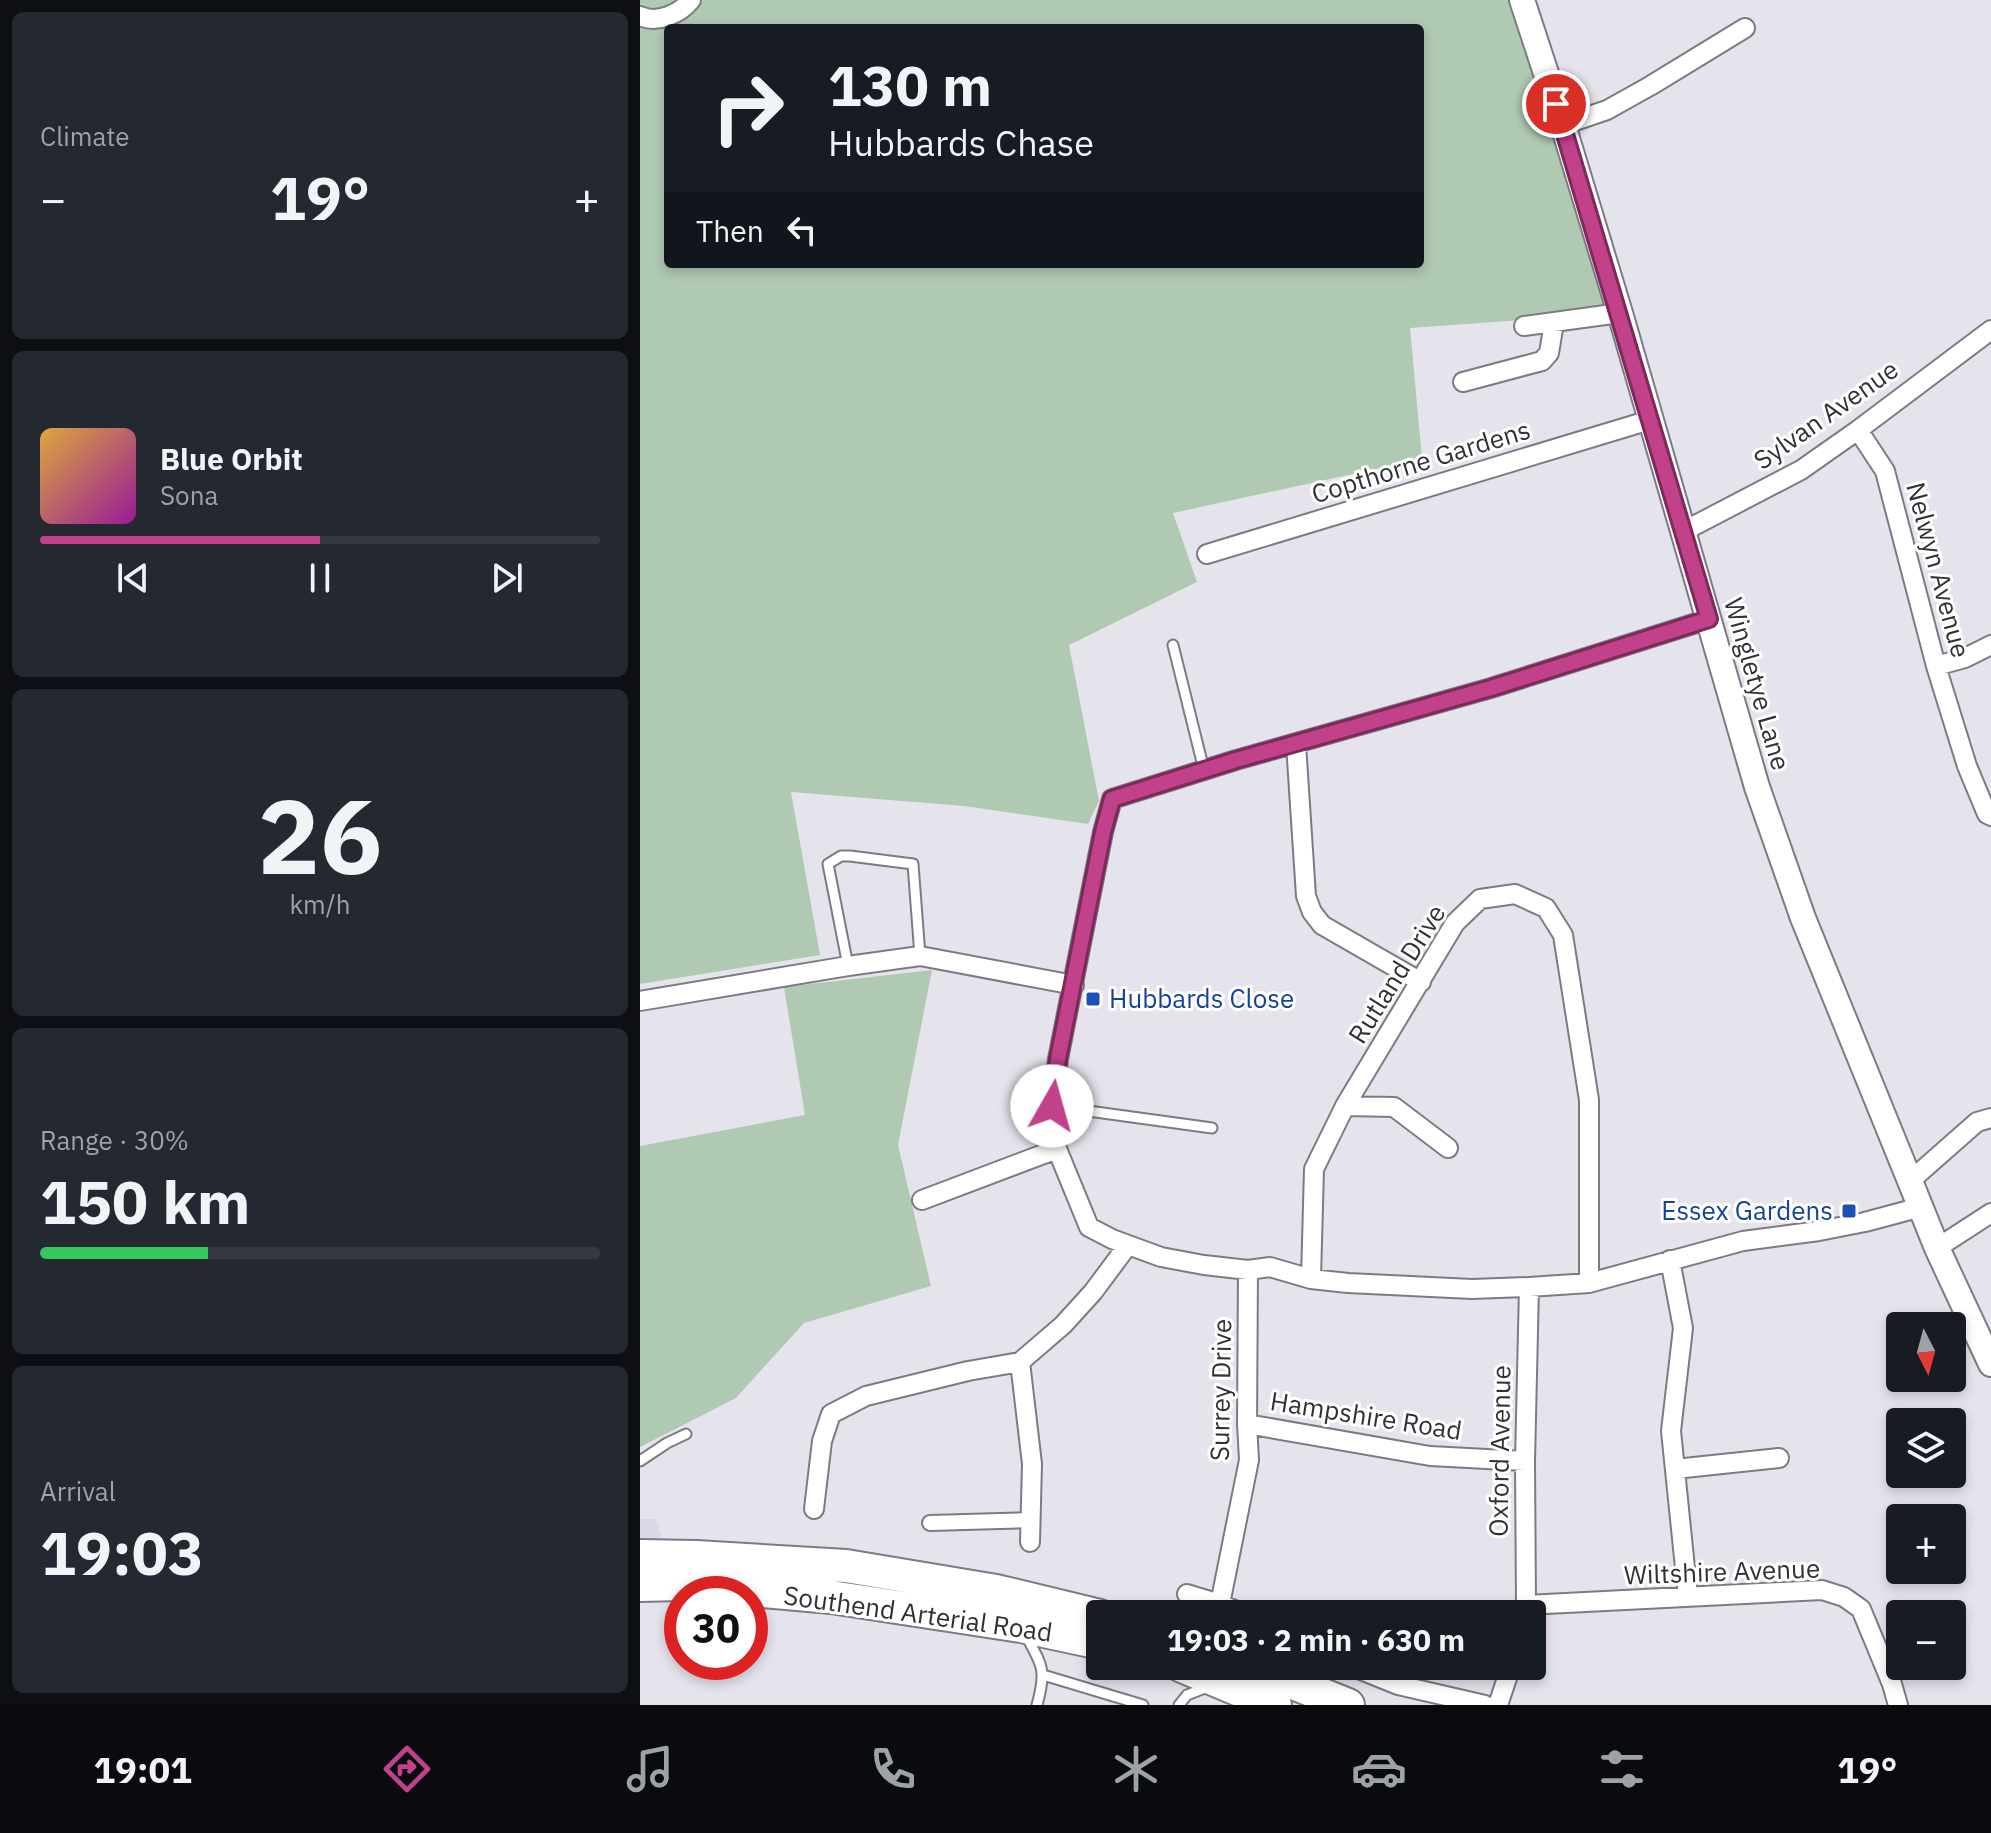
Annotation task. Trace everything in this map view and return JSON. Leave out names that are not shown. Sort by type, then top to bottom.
[{"type":"highway","name":"Southend Arterial Road","points":[[640,1556],[846,1566],[996,1591],[1086,1613]]},
{"type":"highway","name":"Southend Arterial Road","points":[[640,1585],[683,1584],[831,1597],[1021,1626],[1086,1640]]},
{"type":"highway","points":[[1304,1680],[1348,1705]]},
{"type":"highway","points":[[1221,1681],[1275,1705]]},
{"type":"street","points":[[640,16],[648,20],[675,14],[691,0]]},
{"type":"street","name":"Wingletye Lane","points":[[1522,0],[1620,313],[1757,787],[1803,918],[1937,1248],[1991,1364]]},
{"type":"street","points":[[1563,125],[1607,110],[1745,28]]},
{"type":"street","points":[[1524,326],[1620,313]]},
{"type":"street","points":[[1463,382],[1542,361],[1549,353],[1554,323]]},
{"type":"street","name":"Sylvan Avenue","points":[[1684,531],[1801,470],[1991,330]]},
{"type":"street","name":"Copthorne Gardens","points":[[1207,554],[1650,420]]},
{"type":"street","name":"Nelwyn Avenue","points":[[1858,430],[1885,471],[1936,666],[1967,766],[1987,814],[1991,816]]},
{"type":"street","points":[[1709,619],[1491,688],[1112,799],[1058,1059],[1052,1106],[1057,1149],[1089,1227],[1112,1239],[1161,1257],[1248,1270],[1270,1267],[1311,1279],[1348,1283],[1472,1289],[1589,1283],[1743,1241],[1819,1231],[1921,1207]]},
{"type":"street","points":[[1936,666],[1965,658],[1991,645]]},
{"type":"street","points":[[1296,744],[1306,896],[1312,912],[1322,925],[1421,982]]},
{"type":"street","name":"Rutland Drive","points":[[1311,1279],[1314,1169],[1345,1106],[1455,923],[1480,899],[1515,894],[1546,908],[1563,935],[1589,1100],[1589,1283]]},
{"type":"street","points":[[640,1001],[914,956],[1074,985]]},
{"type":"street","points":[[1345,1106],[1394,1107],[1448,1148]]},
{"type":"street","points":[[1910,1181],[1977,1122],[1991,1118]]},
{"type":"street","points":[[922,1200],[1057,1149]]},
{"type":"street","points":[[1937,1248],[1991,1213]]},
{"type":"street","points":[[814,1509],[822,1441],[831,1414],[866,1396],[968,1371],[1020,1362],[1073,1314],[1128,1245]]},
{"type":"street","points":[[1670,1260],[1683,1328],[1671,1431],[1688,1597]]},
{"type":"street","name":"Surrey Drive","points":[[1221,1600],[1249,1460],[1248,1270]]},
{"type":"street","name":"Oxford Avenue","points":[[1525,1600],[1529,1287]]},
{"type":"street","points":[[1020,1362],[1032,1464],[1030,1542]]},
{"type":"street","name":"Hampshire Road","points":[[1247,1424],[1430,1456],[1525,1461]]},
{"type":"street","points":[[1675,1469],[1779,1458]]},
{"type":"street","points":[[930,1523],[1031,1520]]},
{"type":"street","name":"Wiltshire Avenue","points":[[1546,1608],[1822,1590],[1844,1597],[1861,1609],[1898,1705]]},
{"type":"street","points":[[1187,1594],[1207,1600]]},
{"type":"street","points":[[1386,1680],[1485,1705]]},
{"type":"street","points":[[1498,1705],[1506,1680]]},
{"type":"lane","points":[[1173,645],[1204,770]]},
{"type":"lane","points":[[848,966],[828,864],[841,856],[913,864],[914,956]]},
{"type":"lane","points":[[1052,1106],[1212,1128]]},
{"type":"lane","points":[[640,1461],[686,1434]]},
{"type":"lane","points":[[1021,1626],[1043,1667],[1043,1684],[1037,1705]]},
{"type":"lane","points":[[1043,1675],[1109,1700],[1143,1705]]},
{"type":"lane","points":[[1179,1705],[1187,1695],[1221,1681]]},
{"type":"shaded area","points":[[640,1519],[656,1519],[664,1545],[640,1545]]},
{"type":"green space","points":[[640,0],[1520,0],[1620,313],[1410,328],[1422,459],[1173,513],[1197,582],[1069,645],[1099,801],[1088,824],[964,806],[791,792],[820,955],[640,984]]},
{"type":"green space","points":[[932,970],[898,1145],[931,1286],[804,1323],[736,1398],[640,1447],[640,1146],[805,1115],[784,987]]},
{"type":"place","name":"Hubbards Close","points":[[1093,999]]},
{"type":"place","name":"Essex Gardens","points":[[1849,1211]]},
{"type":"route","points":[[1052,1106],[1058,1059],[1112,799],[1236,760],[1491,688],[1709,619],[1556,104]]}]
